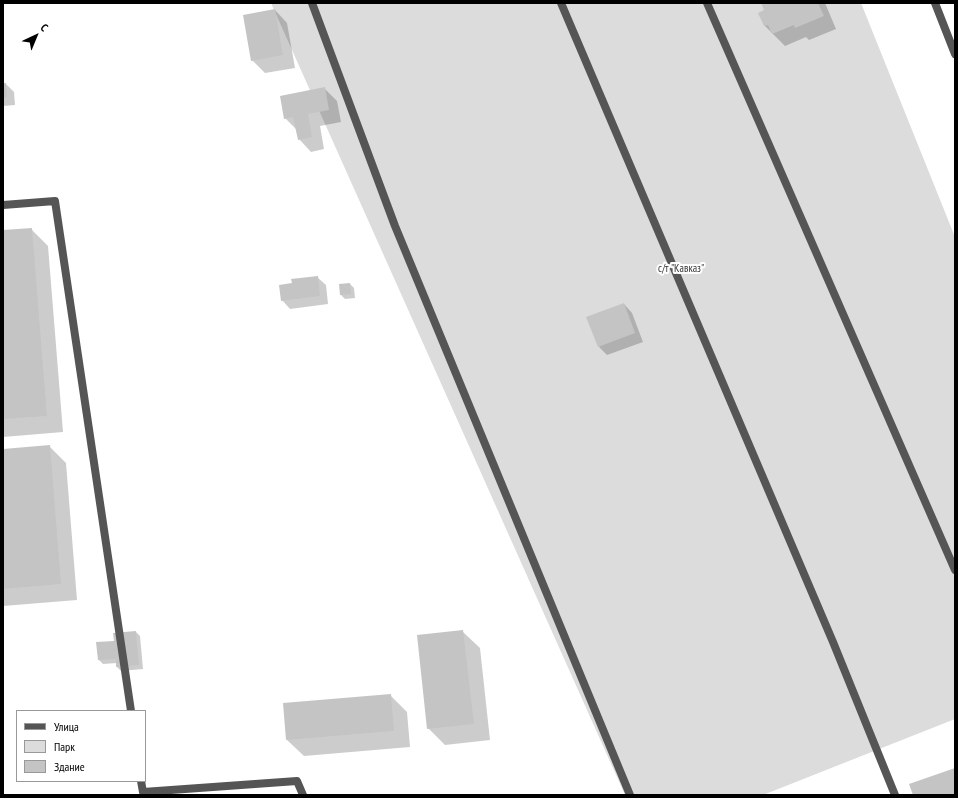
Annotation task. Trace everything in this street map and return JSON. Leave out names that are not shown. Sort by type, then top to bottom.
[{"type":"street","points":[[312,3],[395,226],[630,795]]},
{"type":"street","points":[[561,3],[833,642],[895,795]]},
{"type":"street","points":[[707,3],[955,570]]},
{"type":"street","points":[[936,3],[955,54]]},
{"type":"street","points":[[3,205],[56,201],[131,710]]},
{"type":"street","points":[[141,782],[143,792],[298,781],[303,795]]},
{"type":"green space","name":"с/т \"Кавказ\"","points":[[271,3],[861,3],[955,237],[955,719],[763,795],[625,795]]},
{"type":"building","points":[[761,3],[818,3],[824,16],[795,28],[794,25],[772,34],[768,25],[764,26],[758,13],[764,10]]},
{"type":"building","points":[[275,9],[283,55],[251,61],[243,15]]},
{"type":"building","points":[[3,83],[6,83],[7,97],[3,98]]},
{"type":"building","points":[[325,87],[329,110],[308,114],[312,137],[298,140],[293,117],[284,119],[280,96]]},
{"type":"building","points":[[32,228],[47,416],[3,419],[3,230]]},
{"type":"building","points":[[318,276],[320,296],[281,301],[279,285],[292,283],[291,279]]},
{"type":"building","points":[[350,283],[351,294],[340,295],[339,284]]},
{"type":"building","points":[[624,303],[635,333],[598,347],[586,317]]},
{"type":"building","points":[[50,445],[61,584],[3,589],[3,449]]},
{"type":"building","points":[[463,630],[474,724],[427,729],[417,635]]},
{"type":"building","points":[[136,631],[139,665],[116,667],[116,659],[98,660],[96,642],[114,641],[113,633]]},
{"type":"building","points":[[391,694],[394,731],[286,740],[283,703]]},
{"type":"building","points":[[955,768],[955,795],[913,795],[909,784]]}]
